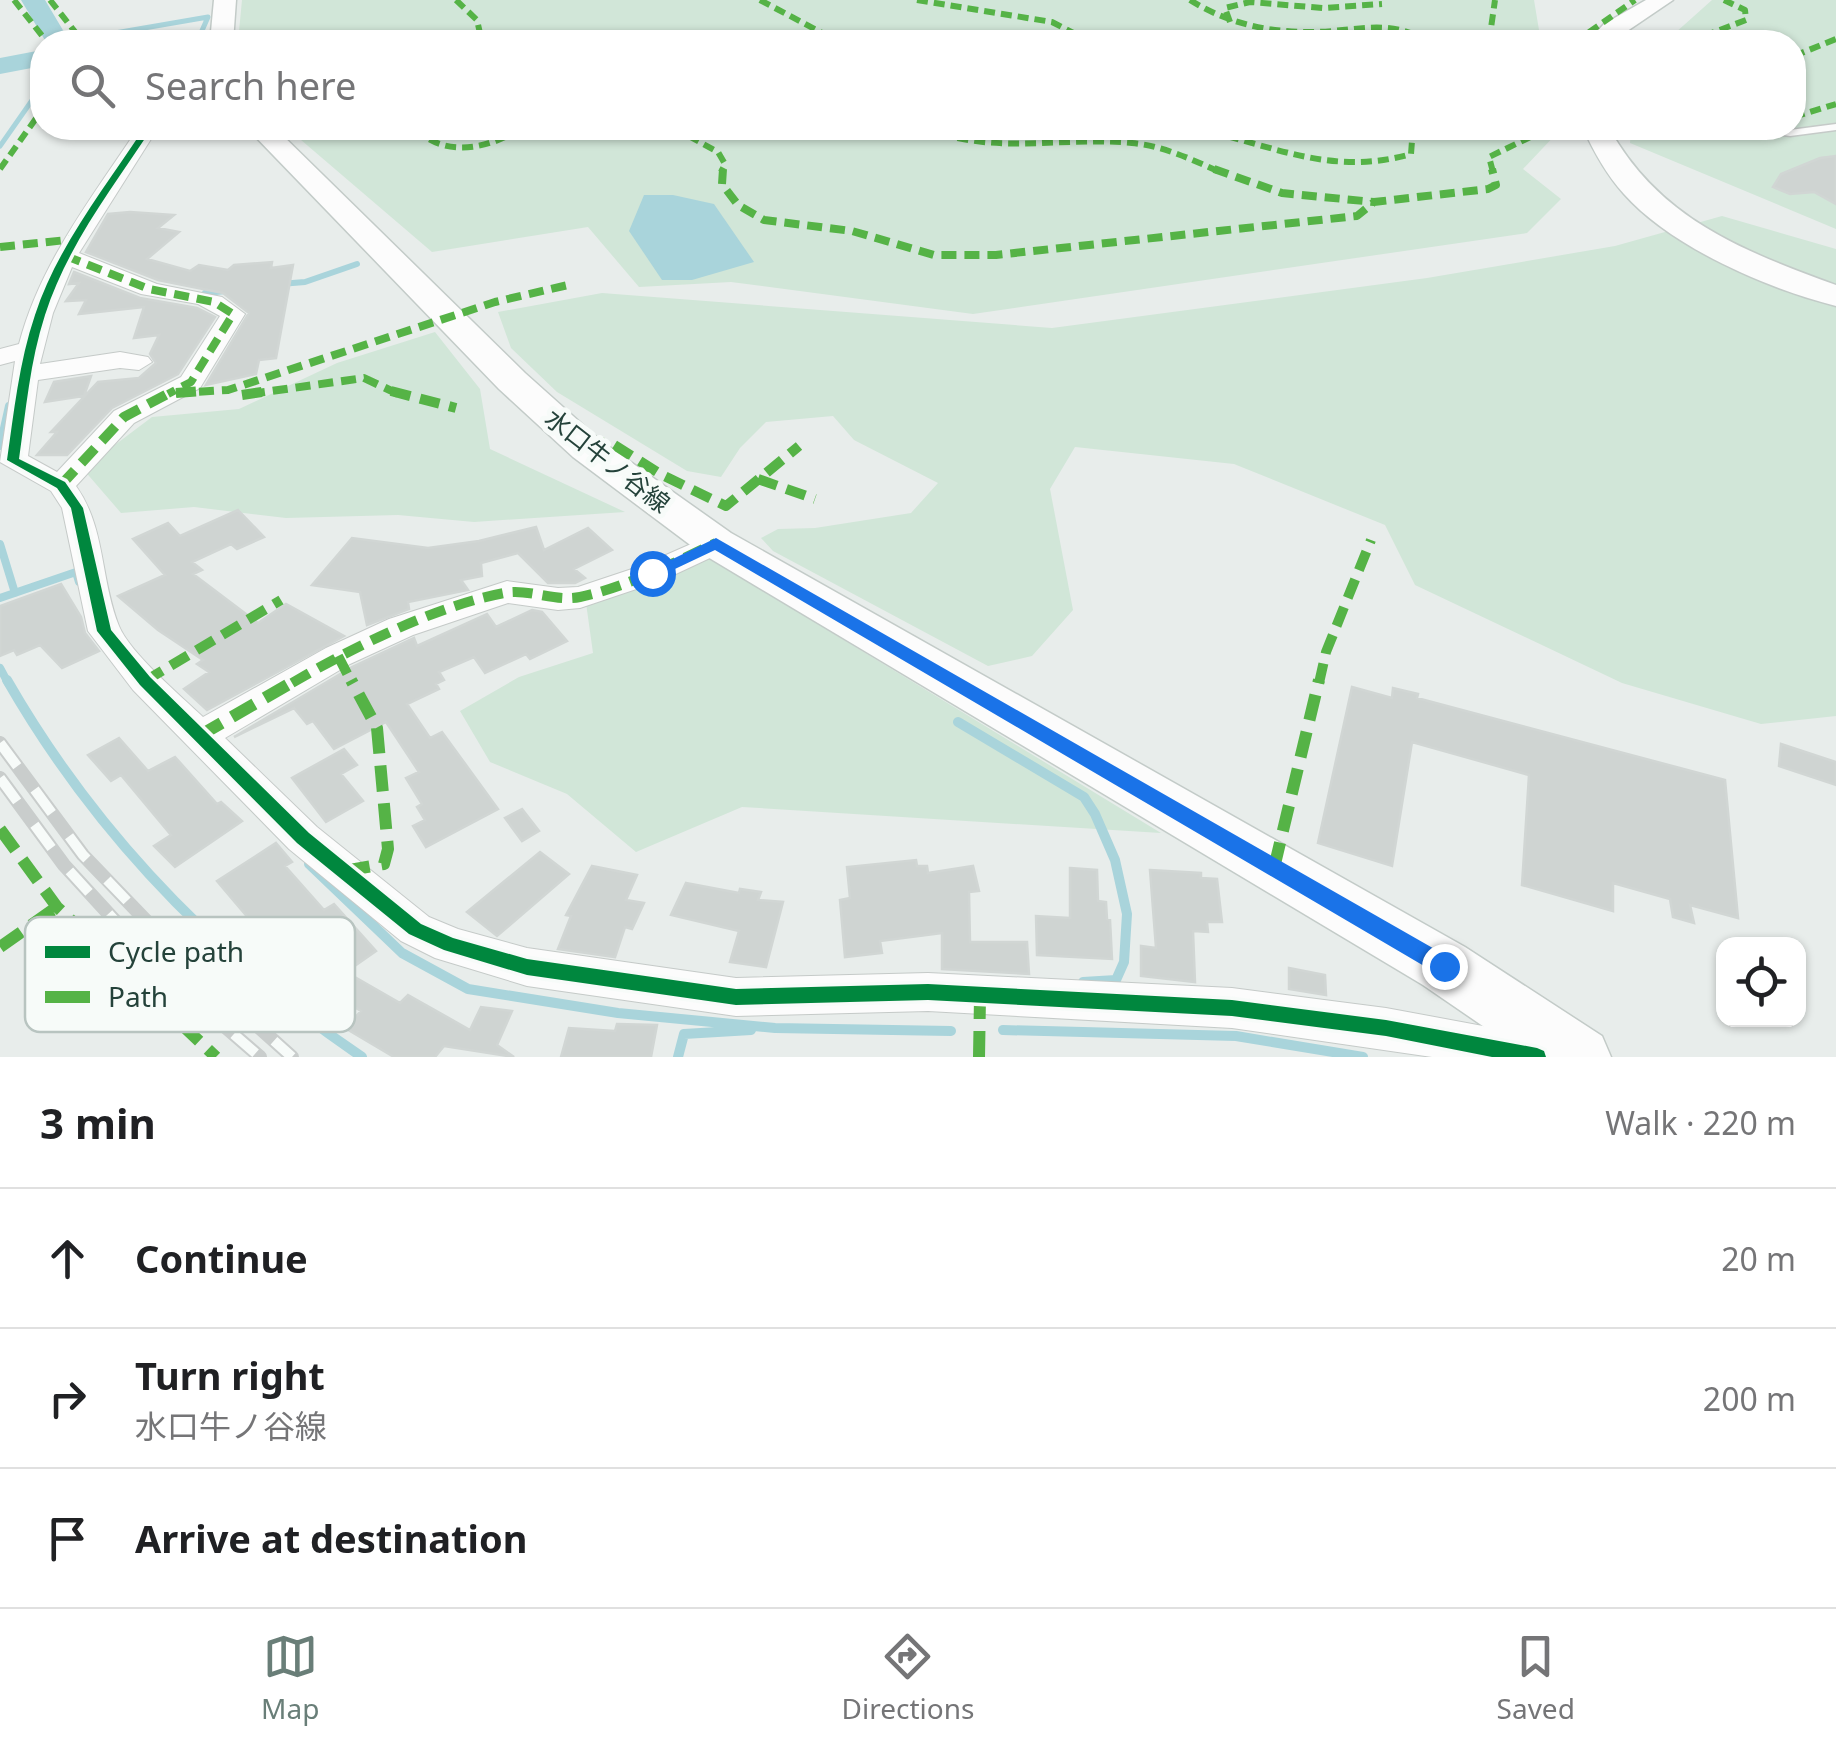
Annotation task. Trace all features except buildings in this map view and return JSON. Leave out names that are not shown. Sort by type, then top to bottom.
[{"type":"main road","points":[[223,30],[225,0]]},
{"type":"main road","points":[[1611,30],[1662,0]]},
{"type":"main road","name":"水口牛ノ谷線","points":[[272,140],[512,381],[587,449],[716,543],[1444,966],[1580,1057]]},
{"type":"main road","points":[[1601,140],[1611,162],[1634,190],[1695,236],[1836,296]]},
{"type":"street","points":[[140,140],[66,256],[20,359],[13,460],[62,485],[77,508],[104,631],[199,736],[304,838],[415,929],[450,946],[527,967],[736,997],[928,992],[1232,1008],[1386,1028],[1537,1057]]},
{"type":"street","points":[[62,485],[124,417],[192,382],[233,314],[223,304],[192,294],[154,291],[66,256]]},
{"type":"street","points":[[20,359],[139,362]]},
{"type":"street","points":[[199,736],[338,656],[400,628],[508,592],[558,600],[580,597],[652,573],[716,543]]},
{"type":"lane","points":[[1806,131],[1836,127]]},
{"type":"green space","points":[[242,0],[1534,0],[1539,30],[344,30],[239,30]]},
{"type":"green space","points":[[1712,0],[1836,0],[1836,229],[1630,143],[1806,140],[1806,30],[1678,30]]},
{"type":"green space","points":[[301,140],[1550,140],[1523,169],[1561,199],[1527,233],[973,314],[731,282],[639,287],[588,227],[432,252]]},
{"type":"green space","points":[[1722,216],[1836,249],[1836,716],[1761,724],[1622,683],[1415,585],[1385,525],[1234,464],[1075,447],[1050,489],[1073,610],[1032,656],[988,666],[773,551],[761,538],[778,529],[815,528],[911,513],[938,483],[854,440],[833,416],[766,422],[740,448],[721,477],[687,471],[557,392],[511,348],[498,312],[602,293],[1052,328],[1427,278],[1615,246]]},
{"type":"green space","points":[[435,332],[480,389],[490,449],[625,512],[474,522],[398,515],[286,518],[194,507],[121,513],[83,469],[152,417],[239,409],[337,363]]},
{"type":"green space","points":[[708,552],[839,637],[1161,833],[742,807],[636,852],[567,794],[490,762],[460,711],[519,677],[593,653],[586,603]]},
{"type":"water","points":[[644,195],[673,195],[714,204],[754,262],[692,280],[662,280],[629,231]]},
{"type":"waterway","points":[[33,0],[51,30]]},
{"type":"waterway","points":[[132,30],[208,17],[202,30]]},
{"type":"waterway","points":[[0,66],[30,60]]},
{"type":"waterway","points":[[0,146],[30,103]]},
{"type":"waterway","points":[[280,284],[305,282],[357,264]]},
{"type":"waterway","points":[[205,293],[226,291]]},
{"type":"waterway","points":[[0,446],[9,406]]},
{"type":"waterway","points":[[0,544],[15,593]]},
{"type":"waterway","points":[[15,593],[76,572],[79,582]]},
{"type":"waterway","points":[[0,598],[15,593]]},
{"type":"waterway","points":[[0,668],[8,683]]},
{"type":"waterway","points":[[7,680],[79,790],[191,917]]},
{"type":"waterway","points":[[958,722],[1084,797],[1095,814],[1115,860],[1127,914],[1124,962],[1116,980],[1083,982]]},
{"type":"waterway","points":[[309,864],[402,953],[468,989],[618,1013],[775,1028],[951,1031]]},
{"type":"waterway","points":[[678,1057],[684,1034],[751,1030]]},
{"type":"waterway","points":[[1003,1030],[1236,1036],[1363,1057]]},
{"type":"waterway","points":[[327,1032],[362,1057]]},
{"type":"railway","points":[[0,743],[83,855],[143,917]]},
{"type":"railway","points":[[0,778],[64,865],[112,917]]},
{"type":"railway","points":[[231,1032],[260,1057]]},
{"type":"railway","points":[[264,1032],[292,1057]]},
{"type":"marked path","points":[[14,0],[38,30]]},
{"type":"marked path","points":[[50,0],[74,30]]},
{"type":"marked path","points":[[456,0],[477,20],[479,30]]},
{"type":"marked path","points":[[760,0],[816,30]]},
{"type":"marked path","points":[[917,0],[961,10],[1030,17],[1073,30]]},
{"type":"marked path","points":[[1190,0],[1234,22],[1274,30]]},
{"type":"marked path","points":[[1491,30],[1495,0]]},
{"type":"marked path","points":[[1589,30],[1635,0]]},
{"type":"marked path","points":[[1720,30],[1746,20],[1745,10],[1724,0]]},
{"type":"marked path","points":[[1230,22],[1225,8],[1250,2],[1323,8],[1382,4]]},
{"type":"marked path","points":[[1336,30],[1375,26],[1406,30]]},
{"type":"marked path","points":[[1806,51],[1836,39]]},
{"type":"marked path","points":[[1806,113],[1836,104]]},
{"type":"marked path","points":[[0,169],[30,127]]},
{"type":"marked path","points":[[430,140],[459,148],[497,140]]},
{"type":"marked path","points":[[696,140],[718,152],[725,164],[720,175],[722,184],[738,205],[764,220],[852,231],[934,255],[996,255],[1357,216],[1374,202],[1488,189],[1496,185],[1489,157],[1524,140]]},
{"type":"marked path","points":[[957,140],[1000,146],[1104,142],[1147,145],[1282,193],[1374,202]]},
{"type":"marked path","points":[[1243,140],[1302,157],[1355,164],[1411,154],[1412,140]]},
{"type":"marked path","points":[[0,247],[76,239]]},
{"type":"marked path","points":[[61,485],[124,417],[191,382],[233,314],[214,302],[149,289],[66,256]]},
{"type":"marked path","points":[[176,393],[228,390],[495,302],[568,285]]},
{"type":"marked path","points":[[242,395],[364,378],[394,393],[456,408]]},
{"type":"marked path","points":[[587,449],[608,441],[662,475],[726,506],[799,446]]},
{"type":"marked path","points":[[758,479],[815,499]]},
{"type":"marked path","points":[[1274,868],[1326,652],[1371,540]]},
{"type":"marked path","points":[[199,736],[338,656],[401,627],[507,592],[558,599],[580,597],[652,573],[716,543]]},
{"type":"marked path","points":[[145,681],[281,600]]},
{"type":"marked path","points":[[338,656],[377,728],[388,849],[384,864],[344,871]]},
{"type":"marked path","points":[[0,829],[68,917]]},
{"type":"marked path","points":[[43,917],[57,907]]},
{"type":"marked path","points":[[0,947],[25,929]]},
{"type":"marked path","points":[[979,1057],[980,998]]},
{"type":"marked path","points":[[190,1032],[216,1057]]},
{"type":"cycle path","points":[[140,140],[82,229],[48,293],[29,354],[13,460],[61,485],[77,508],[104,631],[145,681],[303,838],[415,929],[450,945],[527,967],[736,997],[928,992],[1232,1008],[1386,1028],[1537,1057]]},
{"type":"route","points":[[652,573],[716,543],[1444,966]]}]
